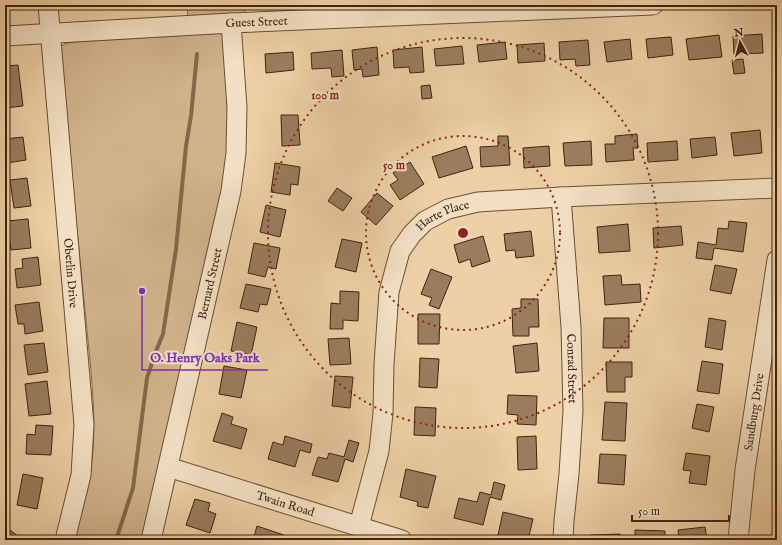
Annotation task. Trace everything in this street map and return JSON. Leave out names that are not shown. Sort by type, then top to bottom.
[{"type":"street","name":"Oberlin Drive","points":[[48,5],[84,425],[81,476],[65,540]]},
{"type":"street","name":"Guest Street","points":[[5,36],[232,23],[653,5]]},
{"type":"street","name":"Bernard Street","points":[[151,540],[231,191],[236,153],[237,107],[232,23]]},
{"type":"street","name":"Harte Place","points":[[359,526],[379,451],[383,412],[384,364],[389,292],[400,251],[412,234],[425,221],[448,209],[478,202],[777,188]]},
{"type":"street","name":"Conrad Street","points":[[560,197],[571,327],[573,411],[563,540]]},
{"type":"street","name":"Sandburg Drive","points":[[738,540],[745,470],[777,260]]},
{"type":"street","name":"Twain Road","points":[[168,467],[402,540]]},
{"type":"shaded area","points":[[187,5],[245,5],[245,14],[224,16],[229,120],[227,162],[221,201],[143,540],[74,540],[86,495],[92,461],[94,410],[59,49],[64,44],[73,42],[189,35]]},
{"type":"building","points":[[762,34],[763,53],[734,54],[733,36]]},
{"type":"building","points":[[719,35],[722,57],[689,60],[686,39]]},
{"type":"building","points":[[671,37],[673,55],[648,58],[646,39]]},
{"type":"building","points":[[630,39],[632,59],[607,62],[604,42]]},
{"type":"building","points":[[588,40],[590,65],[576,66],[575,59],[560,60],[559,42]]},
{"type":"building","points":[[505,42],[507,59],[479,62],[477,45]]},
{"type":"building","points":[[544,43],[545,61],[518,63],[517,45]]},
{"type":"building","points":[[462,46],[464,64],[436,66],[434,49]]},
{"type":"building","points":[[377,47],[379,75],[363,77],[362,69],[354,70],[352,50]]},
{"type":"building","points":[[422,47],[424,72],[410,73],[409,67],[394,68],[393,50]]},
{"type":"building","points":[[342,50],[344,76],[332,77],[331,68],[312,69],[311,53]]},
{"type":"building","points":[[293,52],[294,70],[266,73],[265,54]]},
{"type":"building","points":[[743,59],[745,73],[734,74],[732,60]]},
{"type":"building","points":[[18,65],[23,106],[5,108],[5,66]]},
{"type":"building","points":[[430,85],[432,98],[422,99],[421,86]]},
{"type":"building","points":[[281,115],[298,115],[300,145],[282,146]]},
{"type":"building","points":[[760,130],[762,153],[734,156],[731,133]]},
{"type":"building","points":[[637,134],[638,148],[633,148],[634,160],[606,162],[605,144],[615,144],[615,136]]},
{"type":"building","points":[[498,136],[508,136],[510,165],[481,167],[480,147],[498,146]]},
{"type":"building","points":[[23,137],[26,160],[7,163],[5,139]]},
{"type":"building","points":[[715,137],[717,155],[692,158],[690,139]]},
{"type":"building","points":[[591,141],[592,165],[565,166],[563,143]]},
{"type":"building","points":[[677,141],[678,160],[648,162],[647,143]]},
{"type":"building","points":[[466,146],[473,168],[439,178],[432,157]]},
{"type":"building","points":[[549,146],[550,166],[524,168],[523,148]]},
{"type":"building","points":[[410,162],[424,184],[400,200],[390,185],[398,180],[393,173]]},
{"type":"building","points":[[275,163],[300,167],[298,185],[291,184],[290,195],[271,192]]},
{"type":"building","points":[[27,178],[31,206],[14,208],[10,180]]},
{"type":"building","points":[[337,188],[352,198],[343,211],[328,201]]},
{"type":"building","points":[[377,193],[393,206],[376,225],[361,212]]},
{"type":"building","points":[[266,205],[286,210],[280,237],[260,232]]},
{"type":"building","points":[[28,219],[31,248],[11,250],[7,221]]},
{"type":"building","points":[[729,221],[747,223],[743,252],[714,248],[712,260],[696,258],[698,242],[716,245],[718,228],[728,229]]},
{"type":"building","points":[[628,224],[630,251],[599,253],[597,227]]},
{"type":"building","points":[[681,226],[683,245],[654,248],[653,228]]},
{"type":"building","points":[[531,231],[534,256],[516,258],[515,250],[506,251],[504,234]]},
{"type":"building","points":[[483,236],[490,261],[472,267],[470,259],[459,263],[454,245]]},
{"type":"building","points":[[342,239],[362,243],[356,272],[335,267]]},
{"type":"building","points":[[254,243],[280,248],[276,269],[268,267],[265,277],[248,273]]},
{"type":"building","points":[[38,257],[41,285],[17,288],[15,269],[23,268],[22,259]]},
{"type":"building","points":[[715,265],[737,269],[731,294],[710,290]]},
{"type":"building","points":[[431,269],[452,277],[439,309],[429,305],[432,298],[421,294]]},
{"type":"building","points":[[621,275],[622,285],[640,284],[641,302],[605,305],[603,276]]},
{"type":"building","points":[[246,284],[271,289],[267,305],[260,304],[258,312],[240,308]]},
{"type":"building","points":[[340,291],[359,292],[358,321],[343,320],[343,329],[330,329],[331,303],[340,304]]},
{"type":"building","points":[[521,299],[538,299],[539,327],[529,327],[529,336],[513,336],[512,309],[521,308]]},
{"type":"building","points":[[5,301],[8,319],[5,319]]},
{"type":"building","points":[[39,302],[43,331],[25,334],[24,324],[18,324],[15,305]]},
{"type":"building","points":[[418,314],[440,314],[439,344],[418,344]]},
{"type":"building","points":[[604,318],[629,318],[629,348],[603,348]]},
{"type":"building","points":[[709,318],[726,321],[722,350],[705,347]]},
{"type":"building","points":[[237,322],[257,327],[251,355],[231,351]]},
{"type":"building","points":[[349,338],[351,364],[330,365],[328,339]]},
{"type":"building","points":[[44,343],[48,372],[28,375],[24,345]]},
{"type":"building","points":[[537,343],[539,371],[516,373],[513,346]]},
{"type":"building","points":[[420,358],[439,359],[437,388],[419,387]]},
{"type":"building","points":[[702,361],[723,364],[719,394],[697,391]]},
{"type":"building","points":[[606,362],[632,362],[632,377],[625,377],[625,392],[607,392]]},
{"type":"building","points":[[224,366],[247,370],[241,398],[219,394]]},
{"type":"building","points":[[335,376],[353,377],[350,408],[332,406]]},
{"type":"building","points":[[47,381],[51,414],[29,416],[25,384]]},
{"type":"building","points":[[508,395],[537,396],[536,425],[517,424],[518,415],[507,414]]},
{"type":"building","points":[[605,402],[627,403],[625,441],[602,440]]},
{"type":"building","points":[[697,404],[714,407],[709,432],[692,428]]},
{"type":"building","points":[[415,407],[436,408],[435,436],[414,435]]},
{"type":"building","points":[[222,413],[233,417],[231,424],[247,429],[241,449],[213,441]]},
{"type":"building","points":[[36,425],[53,426],[51,455],[26,454],[27,434],[35,435]]},
{"type":"building","points":[[285,436],[312,444],[310,453],[300,450],[295,467],[268,459],[273,442],[283,445]]},
{"type":"building","points":[[536,436],[537,469],[518,470],[517,437]]},
{"type":"building","points":[[349,440],[359,443],[353,462],[345,459],[338,482],[312,475],[318,457],[327,459],[329,453],[344,457]]},
{"type":"building","points":[[686,453],[710,456],[706,485],[689,483],[691,471],[683,470]]},
{"type":"building","points":[[600,454],[626,455],[624,485],[598,483]]},
{"type":"building","points":[[406,469],[436,476],[428,508],[417,506],[418,502],[400,497]]},
{"type":"building","points":[[23,474],[43,478],[37,509],[17,505]]},
{"type":"building","points":[[494,482],[505,485],[501,500],[490,497],[483,525],[454,518],[459,498],[477,502],[480,492],[491,495]]},
{"type":"building","points":[[195,499],[210,503],[208,511],[216,514],[210,533],[186,525]]},
{"type":"building","points":[[503,512],[533,519],[528,540],[519,540],[498,535]]},
{"type":"building","points":[[5,526],[23,540],[5,540]]},
{"type":"building","points":[[257,526],[284,535],[282,540],[253,540]]},
{"type":"building","points":[[705,527],[707,540],[679,540],[678,530]]},
{"type":"building","points":[[635,530],[665,531],[665,540],[635,540]]},
{"type":"building","points":[[620,534],[621,540],[591,540],[590,535]]},
{"type":"waterway","points":[[116,540],[133,488],[147,378],[163,334],[176,249],[197,54]]},
{"type":"place","name":"O. Henry Oaks Park","points":[[142,291]]}]
